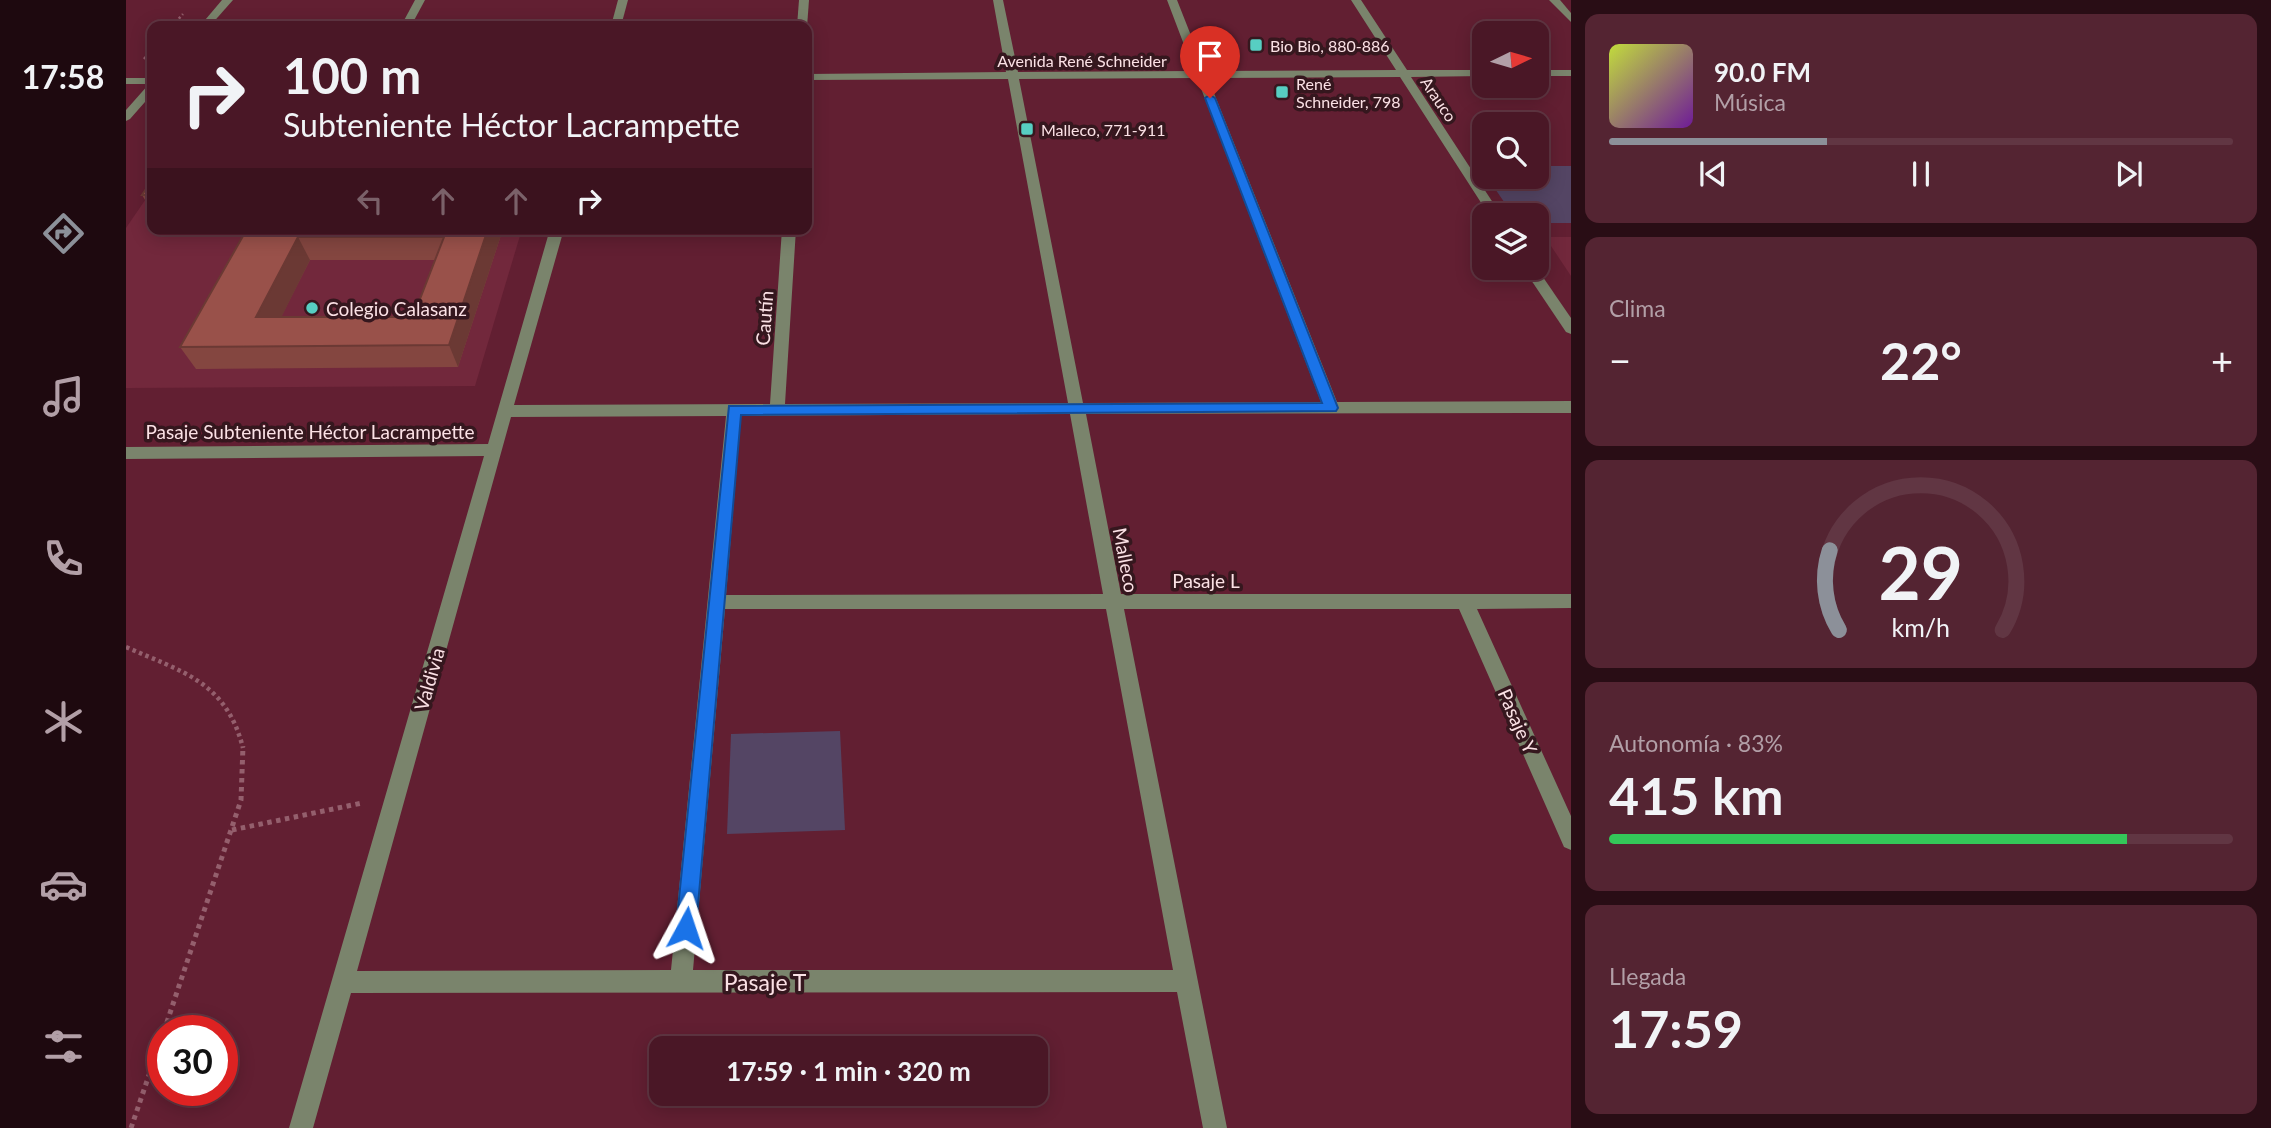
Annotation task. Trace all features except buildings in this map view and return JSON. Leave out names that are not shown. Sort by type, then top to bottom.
[{"type":"street","points":[[209,21],[228,0]]},
{"type":"street","points":[[408,21],[420,0]]},
{"type":"street","points":[[617,21],[623,0]]},
{"type":"street","points":[[802,21],[804,0]]},
{"type":"street","name":"Malleco","points":[[998,0],[1215,1128]]},
{"type":"street","points":[[1172,0],[1331,408]]},
{"type":"street","name":"Arauco","points":[[1356,0],[1401,74],[1488,203]]},
{"type":"street","points":[[1555,0],[1571,19]]},
{"type":"street","name":"Avenida René Schneider","points":[[812,77],[1472,73]]},
{"type":"street","points":[[1549,73],[1571,73]]},
{"type":"street","points":[[126,81],[147,81]]},
{"type":"street","points":[[126,117],[147,93]]},
{"type":"street","name":"Valdivia","points":[[301,1128],[556,235]]},
{"type":"street","name":"Cautín","points":[[777,410],[789,235]]},
{"type":"street","points":[[1538,280],[1571,329]]},
{"type":"street","points":[[506,411],[1571,407]]},
{"type":"street","points":[[681,982],[734,410]]},
{"type":"street","name":"Pasaje Subteniente Héctor Lacrampette","points":[[126,453],[494,450]]},
{"type":"street","name":"Pasaje Y","points":[[1465,601],[1571,840]]},
{"type":"street","name":"Pasaje L","points":[[716,602],[1571,601]]},
{"type":"street","name":"Pasaje T","points":[[343,982],[1186,981]]},
{"type":"path","points":[[126,647],[202,681],[221,698],[235,721],[243,747],[241,800],[169,1015]]},
{"type":"path","points":[[232,830],[396,795]]},
{"type":"path","points":[[131,1128],[147,1080]]},
{"type":"shaded area","points":[[1549,166],[1571,166],[1571,223],[1549,223],[1549,203],[1505,203],[1495,189],[1549,189]]},
{"type":"shaded area","name":"Colegio Calasanz","points":[[147,197],[147,235],[520,235],[475,386],[126,388],[126,228]]},
{"type":"shaded area","points":[[1549,237],[1571,237],[1571,276],[1549,243]]},
{"type":"shaded area","points":[[840,731],[845,830],[727,834],[731,734]]},
{"type":"place","name":"Bio Bio, 880-886","points":[[1256,45]]},
{"type":"place","name":"René Schneider, 798","points":[[1282,92]]},
{"type":"place","name":"Malleco, 771-911","points":[[1027,129]]},
{"type":"place","name":"Colegio Calasanz","points":[[312,308]]},
{"type":"route","points":[[686,928],[734,410],[1331,408],[1210,98]]}]
